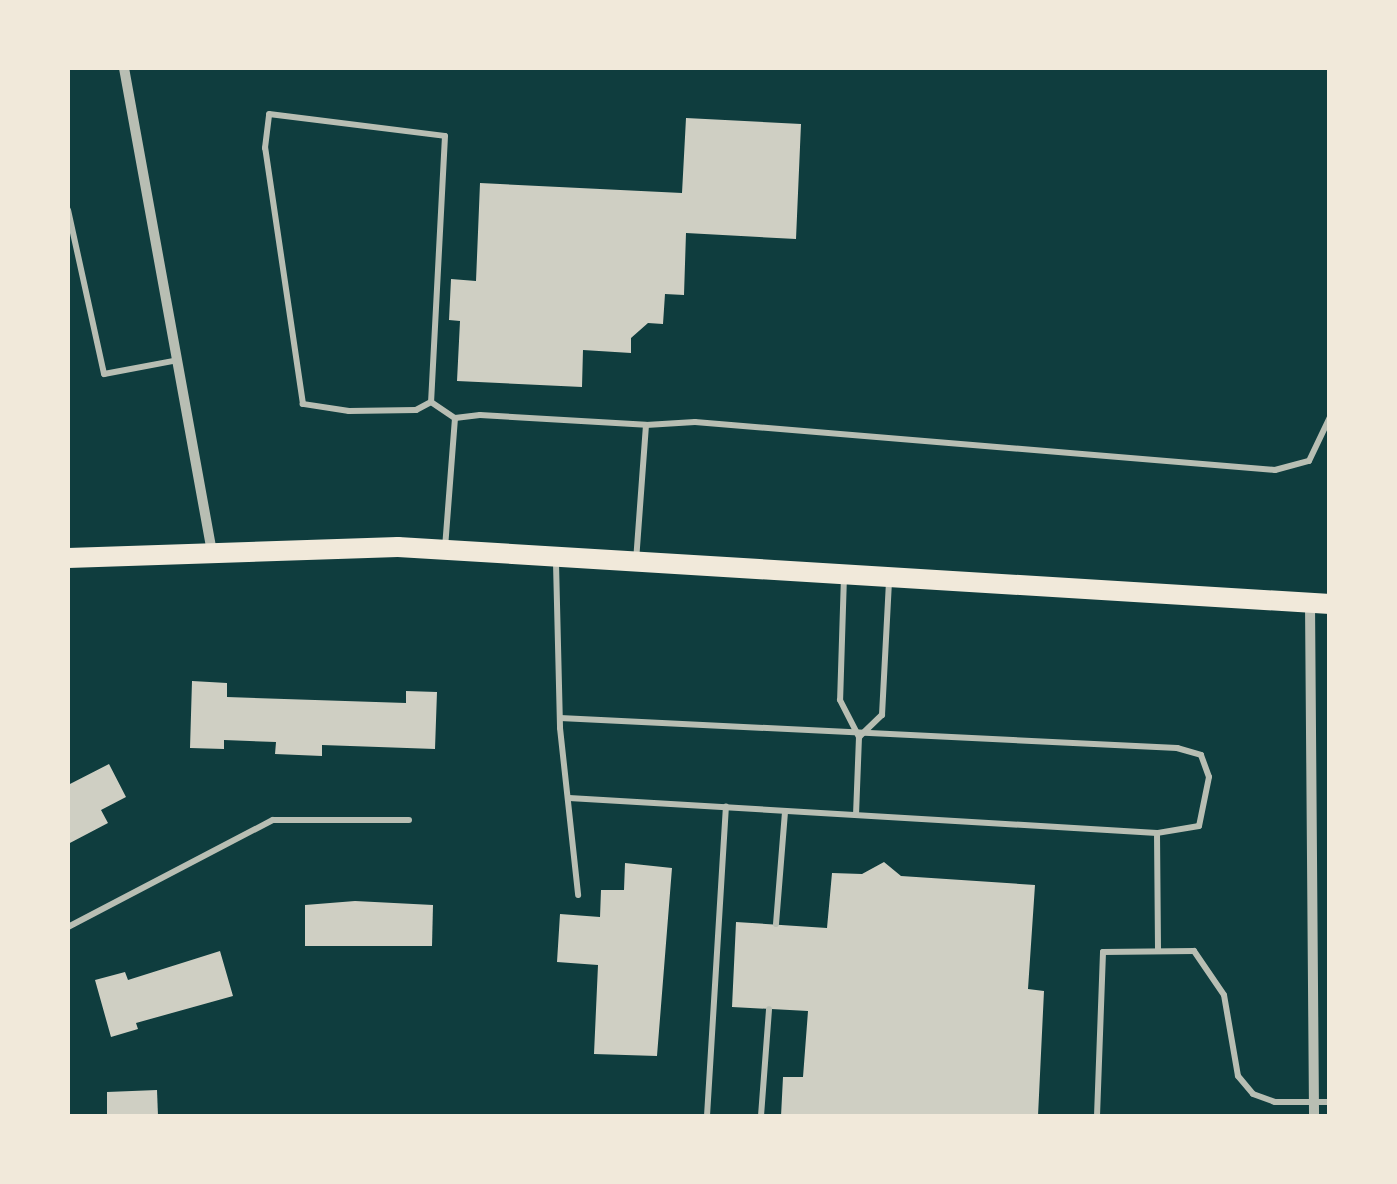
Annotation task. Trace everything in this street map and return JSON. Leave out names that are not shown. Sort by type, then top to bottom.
[{"type":"main road","points":[[68,558],[212,550],[445,550],[1320,604]]},
{"type":"street","points":[[124,68],[212,550]]},
{"type":"street","points":[[1314,1116],[1320,604]]},
{"type":"lane","points":[[270,114],[445,136],[431,402],[416,410],[349,411],[303,404],[266,148],[270,114]]},
{"type":"lane","points":[[68,210],[104,374],[178,360]]},
{"type":"lane","points":[[431,402],[455,418],[646,425],[696,422],[1275,470],[1308,461],[1330,417]]},
{"type":"lane","points":[[445,550],[455,418]]},
{"type":"lane","points":[[636,561],[646,425]]},
{"type":"lane","points":[[556,556],[560,718],[578,895]]},
{"type":"lane","points":[[844,574],[840,700],[859,737],[856,816]]},
{"type":"lane","points":[[859,737],[882,715],[889,577]]},
{"type":"lane","points":[[560,718],[859,737],[1177,748],[1201,755],[1209,777],[1199,826],[1156,833],[570,798]]},
{"type":"lane","points":[[707,1116],[726,807]]},
{"type":"lane","points":[[776,924],[785,812]]},
{"type":"lane","points":[[68,927],[272,820],[409,820]]},
{"type":"lane","points":[[1156,833],[1158,950]]},
{"type":"lane","points":[[1097,1116],[1103,952],[1194,951],[1224,995],[1238,1076],[1252,1094],[1330,1102]]},
{"type":"lane","points":[[761,1116],[769,1009]]},
{"type":"building","points":[[686,118],[801,124],[796,239],[686,233],[684,295],[665,294],[663,324],[648,323],[631,338],[631,353],[583,350],[582,387],[457,381],[460,321],[449,320],[451,279],[476,281],[480,183],[682,193]]},
{"type":"building","points":[[192,681],[227,683],[227,697],[406,703],[406,691],[437,692],[435,749],[322,745],[322,756],[275,754],[276,742],[224,740],[224,749],[190,748]]},
{"type":"building","points":[[109,764],[126,797],[101,810],[108,823],[68,844],[68,785]]},
{"type":"building","points":[[884,862],[901,876],[1035,885],[1028,989],[1044,991],[1038,1116],[781,1116],[783,1077],[803,1077],[808,1011],[732,1007],[736,922],[827,928],[832,873],[862,874]]},
{"type":"building","points":[[625,863],[672,868],[657,1056],[594,1054],[598,965],[557,962],[560,914],[600,917],[601,890],[624,890]]},
{"type":"building","points":[[355,901],[433,905],[432,946],[305,946],[305,905]]},
{"type":"building","points":[[220,951],[233,996],[136,1023],[138,1029],[111,1037],[95,980],[125,972],[128,980]]},
{"type":"building","points":[[157,1090],[158,1116],[107,1116],[107,1092]]}]
